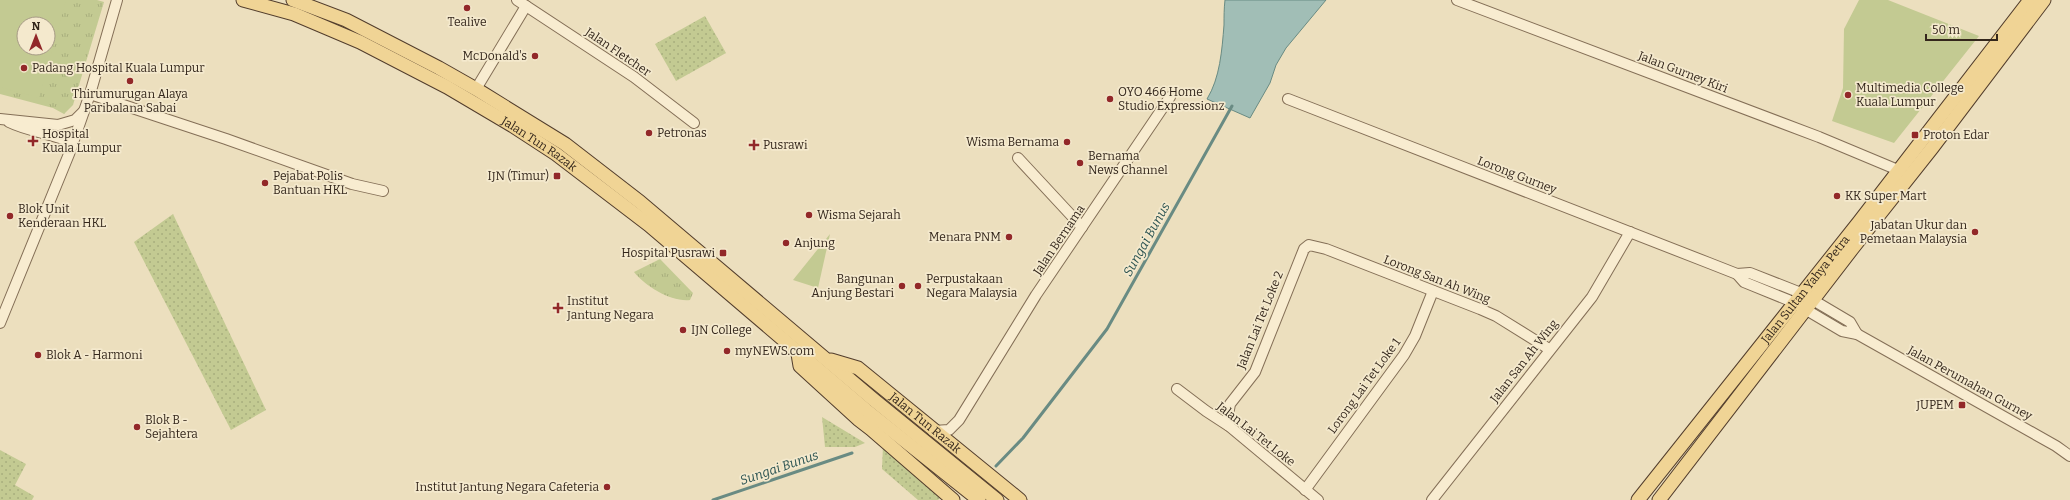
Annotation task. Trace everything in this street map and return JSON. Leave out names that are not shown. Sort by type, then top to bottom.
[{"type":"main road","name":"Jalan Tun Razak","points":[[244,0],[294,14],[337,31],[430,78],[513,126],[618,200],[797,352],[997,500]]},
{"type":"main road","name":"Jalan Tun Razak","points":[[294,0],[372,32],[476,88],[565,144],[640,202],[825,358],[870,405],[979,500]]},
{"type":"main road","name":"Jalan Sultan Yahya Petra","points":[[1659,500],[1809,304],[2008,38],[2030,0]]},
{"type":"main road","name":"Jalan Sultan Yahya Petra","points":[[1638,500],[1898,170],[2008,38],[2044,0]]},
{"type":"main road","name":"Jalan Tun Razak","points":[[797,352],[800,366],[858,419],[953,500]]},
{"type":"main road","name":"Jalan Tun Razak","points":[[825,358],[858,368],[933,431],[1020,500]]},
{"type":"street","points":[[0,324],[73,143],[90,94],[117,0]]},
{"type":"street","name":"Jalan Gurney Kiri","points":[[1457,0],[1819,138],[1898,170]]},
{"type":"street","name":"Jalan Fletcher","points":[[476,88],[522,3],[634,77],[694,123]]},
{"type":"street","points":[[90,94],[220,137],[352,184],[383,191]]},
{"type":"street","name":"Jalan Bernama","points":[[954,447],[955,432],[959,420],[1036,295],[1170,97]]},
{"type":"street","name":"Lorong Gurney","points":[[1288,99],[1737,274],[1750,273],[1809,304]]},
{"type":"street","points":[[2,119],[58,125],[75,120],[83,112]]},
{"type":"street","points":[[2,119],[18,127],[60,137],[73,143]]},
{"type":"street","points":[[1018,158],[1082,227]]},
{"type":"street","name":"Jalan San Ah Wing","points":[[1432,500],[1549,349],[1592,297],[1630,232]]},
{"type":"street","name":"Lorong San Ah Wing","points":[[1309,245],[1326,249],[1496,316],[1549,349]]},
{"type":"street","name":"Jalan Lai Tet Loke 2","points":[[1229,426],[1228,415],[1230,404],[1254,372],[1297,263],[1304,248],[1309,245]]},
{"type":"street","name":"Lorong Lai Tet Loke 1","points":[[1304,490],[1404,355],[1415,336],[1433,291]]},
{"type":"street","name":"Jalan Perumahan Gurney","points":[[1809,304],[1842,331],[1857,334],[2056,446],[2070,456]]},
{"type":"street","name":"Jalan Lai Tet Loke","points":[[1177,389],[1229,426],[1304,490],[1318,500]]},
{"type":"street","name":"Jalan Bernama","points":[[933,431],[949,430],[959,420]]},
{"type":"green space","points":[[0,0],[97,0],[104,2],[73,105],[64,114],[53,108],[0,94]]},
{"type":"green space","name":"Padang Hospital Kuala Lumpur","points":[[0,0],[66,0],[56,36],[56,16],[16,16],[16,56],[51,56],[39,98],[0,87]]},
{"type":"green space","points":[[1859,0],[1888,0],[1979,36],[1894,143],[1832,121],[1843,88],[1844,29]]},
{"type":"green space","points":[[705,16],[726,53],[676,81],[655,44]]},
{"type":"green space","points":[[173,214],[266,410],[231,430],[134,242]]},
{"type":"green space","points":[[830,234],[818,288],[793,280]]},
{"type":"green space","points":[[660,259],[693,293],[690,300],[675,299],[659,292],[645,283],[634,272]]},
{"type":"green space","points":[[822,417],[865,443],[855,447],[825,447]]},
{"type":"green space","points":[[883,446],[941,497],[938,500],[918,500],[882,469]]},
{"type":"green space","points":[[0,450],[26,464],[15,485],[34,496],[32,500],[0,500]]},
{"type":"water","points":[[1225,0],[1326,0],[1286,48],[1276,65],[1270,83],[1250,118],[1207,99],[1215,82],[1220,64]]},
{"type":"waterway","name":"Sungai Bunus","points":[[996,466],[1023,438],[1107,329],[1232,106]]},
{"type":"waterway","name":"Sungai Bunus","points":[[713,500],[852,453]]},
{"type":"place","name":"Tealive","points":[[467,8]]},
{"type":"place","name":"McDonald's","points":[[535,56]]},
{"type":"place","name":"Padang Hospital Kuala Lumpur","points":[[24,68]]},
{"type":"place","name":"Thirumurugan Alaya Paribalana Sabai","points":[[130,81]]},
{"type":"place","name":"Multimedia College Kuala Lumpur","points":[[1848,95]]},
{"type":"place","name":"OYO 466 Home Studio Expressionz","points":[[1110,99]]},
{"type":"place","name":"Petronas","points":[[649,133]]},
{"type":"place","name":"Proton Edar","points":[[1915,135]]},
{"type":"place","name":"Hospital Kuala Lumpur","points":[[33,141]]},
{"type":"place","name":"Wisma Bernama","points":[[1067,142]]},
{"type":"place","name":"Pusrawi","points":[[754,145]]},
{"type":"place","name":"Bernama News Channel","points":[[1080,163]]},
{"type":"place","name":"IJN (Timur)","points":[[557,176]]},
{"type":"place","name":"Pejabat Polis Bantuan HKL","points":[[265,183]]},
{"type":"place","name":"KK Super Mart","points":[[1837,196]]},
{"type":"place","name":"Wisma Sejarah","points":[[809,215]]},
{"type":"place","name":"Blok Unit Kenderaan HKL","points":[[10,216]]},
{"type":"place","name":"Jabatan Ukur dan Pemetaan Malaysia","points":[[1975,232]]},
{"type":"place","name":"Menara PNM","points":[[1009,237]]},
{"type":"place","name":"Anjung","points":[[786,243]]},
{"type":"place","name":"Hospital Pusrawi","points":[[723,253]]},
{"type":"place","name":"Bangunan Anjung Bestari","points":[[902,286]]},
{"type":"place","name":"Perpustakaan Negara Malaysia","points":[[918,286]]},
{"type":"place","name":"Institut Jantung Negara","points":[[558,308]]},
{"type":"place","name":"IJN College","points":[[683,330]]},
{"type":"place","name":"myNEWS.com","points":[[727,351]]},
{"type":"place","name":"Blok A - Harmoni","points":[[38,355]]},
{"type":"place","name":"JUPEM","points":[[1962,405]]},
{"type":"place","name":"Blok B - Sejahtera","points":[[137,427]]},
{"type":"place","name":"Institut Jantung Negara Cafeteria","points":[[607,487]]}]
